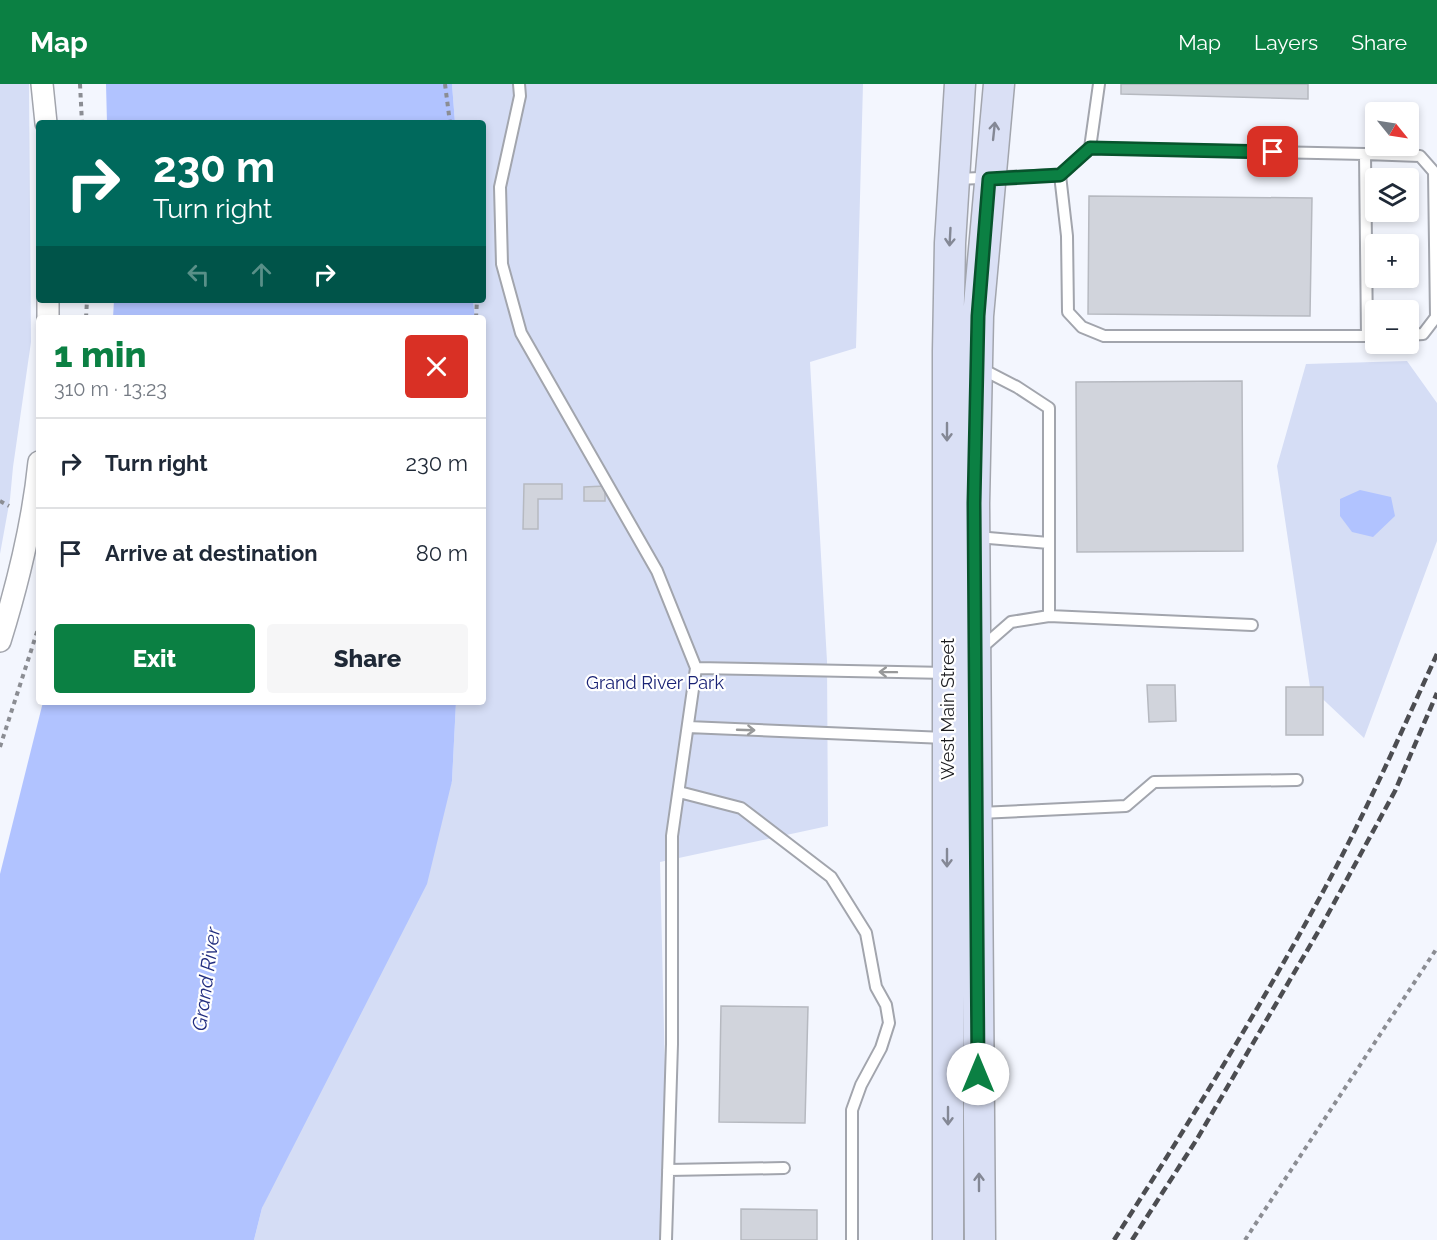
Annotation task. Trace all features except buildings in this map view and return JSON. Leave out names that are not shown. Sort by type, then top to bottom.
[{"type":"main road","name":"West Main Street","points":[[960,84],[953,179],[962,367],[958,658],[962,815],[980,1240]]},
{"type":"main road","name":"West Main Street","points":[[962,367],[978,316],[999,84]]},
{"type":"main road","name":"West Main Street","points":[[948,1240],[962,815],[947,738],[958,658]]},
{"type":"street","points":[[42,84],[46,120]]},
{"type":"street","points":[[0,641],[12,604],[36,481]]},
{"type":"lane","points":[[519,84],[520,96],[500,187],[502,264],[521,333],[657,571],[696,668],[672,836],[672,1044],[666,1240]]},
{"type":"lane","points":[[953,179],[1060,175],[1090,148],[1099,84]]},
{"type":"lane","points":[[1090,148],[1365,154]]},
{"type":"lane","points":[[1365,156],[1370,300]]},
{"type":"lane","points":[[1419,156],[1434,172],[1436,317],[1423,334],[1419,334]]},
{"type":"lane","points":[[1060,175],[1067,236],[1068,312],[1082,327],[1104,336],[1365,336]]},
{"type":"lane","points":[[962,367],[1017,387],[1049,408],[1049,616]]},
{"type":"lane","points":[[960,537],[1049,543]]},
{"type":"lane","points":[[696,668],[958,658],[1011,622],[1049,616],[1252,626]]},
{"type":"lane","points":[[688,728],[947,738]]},
{"type":"lane","points":[[962,815],[1126,806],[1155,782],[1297,780]]},
{"type":"lane","points":[[679,792],[741,808],[831,877],[866,933],[876,987],[886,1005],[889,1023],[881,1048],[861,1085],[852,1110],[852,1240]]},
{"type":"lane","points":[[668,1170],[784,1168]]},
{"type":"path","points":[[80,84],[82,120]]},
{"type":"path","points":[[445,84],[450,120]]},
{"type":"path","points":[[0,747],[36,635]]},
{"type":"path","points":[[1245,1240],[1437,948]]},
{"type":"green space","points":[[0,84],[29,84],[31,342],[10,499],[0,554]]},
{"type":"green space","name":"Grand River Park","points":[[452,84],[863,84],[856,348],[810,362],[827,661],[828,826],[660,862],[669,1240],[254,1240],[262,1208],[452,781],[456,705],[486,705],[486,315],[475,315],[473,303],[486,303],[486,120],[455,120]]},
{"type":"green space","points":[[1407,361],[1437,403],[1437,541],[1364,738],[1310,687],[1277,466],[1306,364]]},
{"type":"water","points":[[106,84],[452,84],[455,120],[107,120]]},
{"type":"water","points":[[114,303],[473,303],[475,315],[113,315]]},
{"type":"water","points":[[1360,490],[1391,497],[1395,516],[1373,537],[1352,532],[1340,516],[1340,499]]},
{"type":"water","name":"Grand River","points":[[42,705],[456,705],[452,781],[427,884],[262,1208],[254,1240],[0,1240],[0,874]]},
{"type":"railway","points":[[1114,1240],[1223,1066],[1325,888],[1383,772],[1437,654]]},
{"type":"railway","points":[[1132,1240],[1197,1139],[1322,925],[1395,791],[1437,693]]},
{"type":"route","points":[[978,1074],[974,503],[978,316],[989,179],[1060,175],[1090,148],[1273,152]]}]
